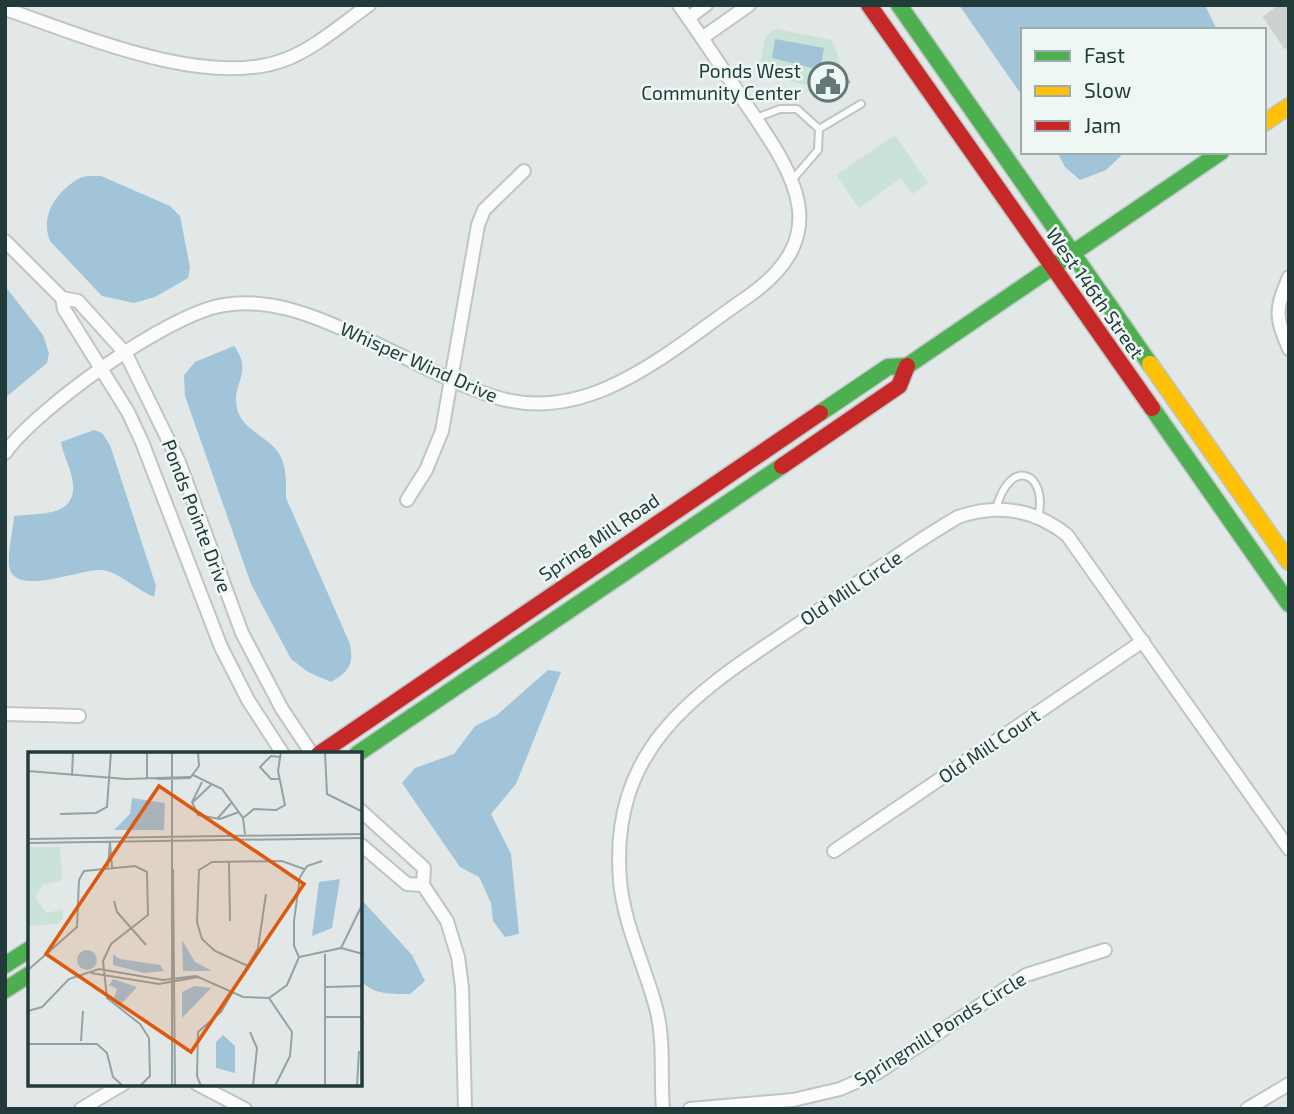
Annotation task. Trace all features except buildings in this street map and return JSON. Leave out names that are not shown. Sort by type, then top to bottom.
[{"type":"street","points":[[5,9],[161,60],[235,69],[271,64],[300,53],[369,5]]},
{"type":"street","name":"Whisper Wind Drive","points":[[5,453],[37,416],[167,326],[198,312],[227,304],[260,304],[289,308],[324,321],[452,380],[505,400],[546,403],[593,395],[631,376],[755,292],[780,269],[795,241],[798,224],[799,205],[793,179],[756,118],[679,5]]},
{"type":"street","points":[[695,28],[706,5]]},
{"type":"street","points":[[695,28],[749,5]]},
{"type":"street","name":"West 146th Street","points":[[869,5],[1289,604]]},
{"type":"street","name":"West 146th Street","points":[[899,5],[1289,562]]},
{"type":"street","points":[[1266,122],[1289,106]]},
{"type":"street","name":"Spring Mill Road","points":[[322,752],[888,367],[907,366],[1218,154]]},
{"type":"street","points":[[407,500],[438,444],[452,380],[478,225],[484,210],[524,171]]},
{"type":"street","name":"Ponds Pointe Drive","points":[[5,241],[62,298],[78,301],[126,354],[179,462],[242,633],[282,709],[311,752]]},
{"type":"street","points":[[1289,277],[1276,307],[1278,323],[1289,349]]},
{"type":"street","name":"Ponds Pointe Drive","points":[[62,298],[64,309],[142,442],[221,648],[248,700],[282,752]]},
{"type":"street","name":"Spring Mill Road","points":[[360,752],[899,386],[907,366]]},
{"type":"street","name":"Old Mill Circle","points":[[663,1109],[660,1025],[625,909],[620,881],[623,823],[640,768],[670,722],[712,682],[958,517],[996,509],[1017,510],[1054,525],[1073,543],[1289,849]]},
{"type":"street","name":"Old Mill Court","points":[[834,851],[1143,641]]},
{"type":"street","points":[[5,714],[79,716]]},
{"type":"street","points":[[362,812],[424,869],[423,885],[447,921],[458,957],[462,987],[465,1109]]},
{"type":"street","points":[[362,847],[407,884],[423,885]]},
{"type":"street","points":[[5,965],[28,950]]},
{"type":"street","name":"Springmill Ponds Circle","points":[[690,1109],[793,1100],[840,1089],[877,1073],[1026,975],[1105,950]]},
{"type":"street","points":[[5,990],[28,975]]},
{"type":"street","points":[[1247,1109],[1289,1084]]},
{"type":"street","points":[[81,1109],[120,1086]]},
{"type":"street","points":[[201,1086],[245,1109]]},
{"type":"lane","points":[[819,129],[861,104]]},
{"type":"lane","points":[[756,118],[780,109],[797,109],[819,129]]},
{"type":"lane","points":[[793,179],[818,150],[819,129]]},
{"type":"lane","points":[[996,509],[1005,485],[1016,476],[1023,475],[1034,482],[1038,491],[1038,517]]},
{"type":"green space","points":[[776,29],[831,40],[847,79],[829,92],[827,89],[817,96],[809,85],[769,77],[760,65],[766,36]]},
{"type":"green space","points":[[895,135],[928,183],[912,194],[901,178],[859,208],[836,175]]},
{"type":"water","points":[[959,5],[1205,5],[1216,28],[1021,28],[1021,94]]},
{"type":"water","points":[[775,39],[824,48],[820,70],[772,58]]},
{"type":"water","points":[[1058,154],[1123,154],[1106,170],[1080,180],[1065,167]]},
{"type":"water","points":[[101,176],[170,206],[180,216],[190,267],[188,278],[155,297],[134,303],[102,296],[50,241],[47,223],[57,198],[80,178]]},
{"type":"water","points":[[5,286],[43,335],[49,353],[47,363],[5,398]]},
{"type":"water","points":[[234,346],[242,363],[236,400],[240,416],[280,455],[285,471],[286,498],[350,644],[349,667],[331,682],[308,672],[291,659],[251,584],[185,396],[184,375],[195,362]]},
{"type":"water","points":[[94,430],[102,433],[110,445],[156,586],[154,597],[108,571],[92,571],[34,581],[22,580],[13,575],[9,565],[14,516],[53,512],[68,503],[73,484],[61,442]]},
{"type":"water","points":[[548,670],[561,672],[516,784],[491,814],[511,854],[519,934],[505,937],[493,921],[491,903],[479,877],[460,867],[402,783],[415,768],[454,754],[475,726],[497,715]]},
{"type":"water","points":[[362,900],[412,955],[425,981],[410,994],[390,994],[366,986],[362,982]]},
{"type":"traffic: fast","points":[[899,5],[1150,364]]},
{"type":"traffic: fast","points":[[820,413],[888,367],[907,366],[1218,154]]},
{"type":"traffic: fast","points":[[1152,408],[1289,604]]},
{"type":"traffic: fast","points":[[360,752],[782,466]]},
{"type":"traffic: fast","points":[[5,965],[28,950]]},
{"type":"traffic: fast","points":[[5,990],[28,975]]},
{"type":"traffic: slow","points":[[1266,122],[1289,106]]},
{"type":"traffic: slow","points":[[1150,364],[1289,562]]},
{"type":"traffic: jam","points":[[869,5],[1152,408]]},
{"type":"traffic: jam","points":[[782,466],[899,386],[907,366]]},
{"type":"traffic: jam","points":[[322,752],[820,413]]},
{"type":"place","name":"Ponds West Community Center","points":[[828,82]]}]
